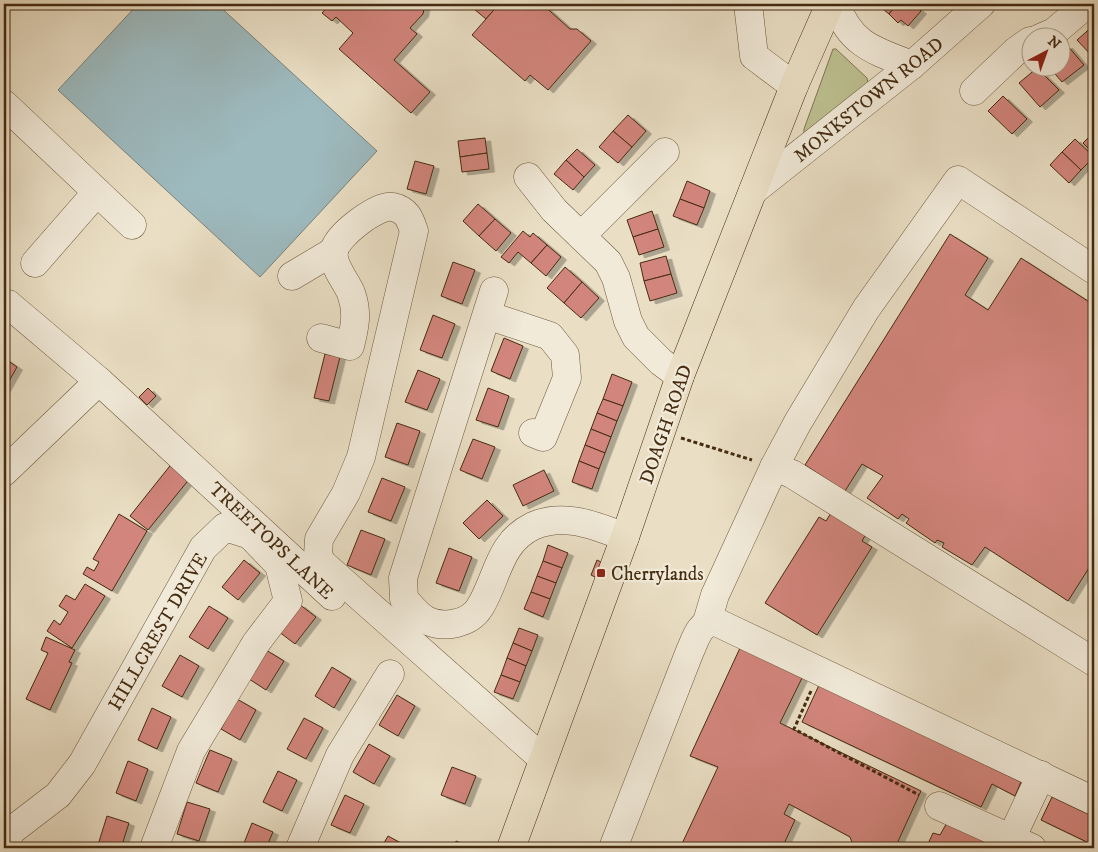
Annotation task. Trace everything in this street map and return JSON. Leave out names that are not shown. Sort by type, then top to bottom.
[{"type":"main road","name":"DOAGH ROAD","points":[[511,848],[625,537],[680,376],[794,86],[830,4]]},
{"type":"street","points":[[748,4],[754,56],[794,86]]},
{"type":"street","points":[[836,4],[852,35],[876,52],[912,65]]},
{"type":"street","name":"MONKSTOWN ROAD","points":[[753,191],[912,65],[981,4]]},
{"type":"street","points":[[1059,28],[1087,4]]},
{"type":"street","points":[[991,86],[1020,48]]},
{"type":"street","points":[[4,104],[132,225]]},
{"type":"street","points":[[581,236],[665,152]]},
{"type":"street","points":[[528,177],[554,210],[608,262],[616,278],[628,321],[636,337],[661,362],[680,376]]},
{"type":"street","points":[[707,622],[714,595],[798,422],[866,309],[958,180],[1094,270]]},
{"type":"street","points":[[35,263],[97,192]]},
{"type":"street","points":[[321,338],[350,346],[356,319],[352,294],[335,261],[334,251],[338,241],[376,209],[390,206],[402,210],[410,218],[414,232],[361,457],[346,493],[319,539],[318,555],[322,564],[541,766]]},
{"type":"street","points":[[292,276],[334,251]]},
{"type":"street","points":[[533,433],[543,436],[567,378],[565,356],[550,336],[491,303],[403,578],[404,599],[426,620],[446,626],[464,621],[479,609],[498,564],[508,547],[518,536],[533,526],[550,521],[569,520],[625,537]]},
{"type":"street","name":"TREETOPS LANE","points":[[8,304],[99,381],[376,636],[541,766]]},
{"type":"street","points":[[4,472],[99,381]]},
{"type":"street","points":[[774,468],[792,474],[1094,662]]},
{"type":"street","name":"HILLCREST DRIVE","points":[[4,846],[11,831],[58,794],[82,764],[203,548],[225,527],[250,535],[279,565],[288,600],[256,643],[191,751],[154,848]]},
{"type":"street","points":[[613,848],[690,651],[701,627],[707,622],[714,621],[821,670],[1094,801]]},
{"type":"street","points":[[300,848],[340,755],[390,674]]},
{"type":"street","points":[[939,806],[1021,843],[1041,775]]},
{"type":"path","points":[[662,432],[774,468]]},
{"type":"path","points":[[821,670],[794,729],[939,806]]},
{"type":"green space","points":[[833,49],[836,49],[867,78],[868,83],[804,133],[804,129]]},
{"type":"water","points":[[138,4],[217,4],[377,151],[260,277],[58,90]]},
{"type":"building","points":[[330,4],[382,4],[388,10],[393,4],[425,4],[423,14],[410,28],[417,34],[394,60],[430,92],[411,113],[339,49],[353,33],[336,17],[332,21],[322,13]]},
{"type":"building","points":[[468,4],[499,4],[486,19]]},
{"type":"building","points":[[499,4],[542,4],[570,29],[577,29],[591,41],[548,90],[530,75],[525,81],[472,35]]},
{"type":"building","points":[[877,4],[897,4],[889,14]]},
{"type":"building","points":[[897,4],[915,4],[921,11],[908,26],[901,20],[898,23],[889,14]]},
{"type":"building","points":[[1094,25],[1094,57],[1093,57],[1077,40]]},
{"type":"building","points":[[1070,49],[1084,65],[1070,76]]},
{"type":"building","points":[[1025,78],[1047,78],[1059,90],[1040,107],[1019,83]]},
{"type":"building","points":[[1059,78],[1067,78],[1062,82]]},
{"type":"building","points":[[1003,96],[1027,119],[1012,134],[988,111]]},
{"type":"building","points":[[628,115],[646,131],[632,147],[613,131]]},
{"type":"building","points":[[613,131],[632,147],[618,163],[599,147]]},
{"type":"building","points":[[1094,132],[1094,154],[1083,143]]},
{"type":"building","points":[[485,138],[487,153],[460,157],[458,141]]},
{"type":"building","points":[[1075,139],[1094,157],[1081,170],[1062,152]]},
{"type":"building","points":[[577,149],[595,165],[584,177],[566,160]]},
{"type":"building","points":[[1062,152],[1081,170],[1069,183],[1050,165]]},
{"type":"building","points":[[487,153],[489,169],[462,172],[460,157]]},
{"type":"building","points":[[566,160],[584,177],[573,190],[554,174]]},
{"type":"building","points":[[415,161],[434,166],[426,194],[407,189]]},
{"type":"building","points":[[687,181],[710,191],[704,208],[680,199]]},
{"type":"building","points":[[680,199],[704,208],[697,225],[673,216]]},
{"type":"building","points":[[478,204],[495,219],[479,236],[463,221]]},
{"type":"building","points":[[652,211],[658,229],[633,237],[627,220]]},
{"type":"building","points":[[495,219],[511,233],[496,251],[479,236]]},
{"type":"building","points":[[658,229],[664,247],[639,255],[633,237]]},
{"type":"building","points":[[523,231],[530,237],[533,233],[547,245],[531,263],[518,252],[509,263],[501,257]]},
{"type":"building","points":[[950,234],[988,258],[965,295],[988,310],[1021,258],[1094,305],[1094,560],[1068,601],[985,547],[972,565],[942,547],[944,543],[937,540],[935,543],[906,523],[909,519],[902,514],[898,519],[867,498],[883,476],[862,464],[845,491],[805,465]]},
{"type":"building","points":[[547,245],[561,257],[546,276],[531,263]]},
{"type":"building","points":[[666,256],[671,274],[644,281],[640,263]]},
{"type":"building","points":[[453,262],[475,270],[462,304],[441,296]]},
{"type":"building","points":[[565,267],[582,282],[564,303],[547,288]]},
{"type":"building","points":[[671,274],[677,293],[650,301],[644,281]]},
{"type":"building","points":[[582,282],[599,298],[581,318],[564,303]]},
{"type":"building","points":[[433,315],[455,324],[442,358],[420,350]]},
{"type":"building","points":[[504,338],[523,346],[510,379],[491,371]]},
{"type":"building","points":[[325,354],[340,357],[329,401],[314,398]]},
{"type":"building","points":[[4,358],[17,367],[4,390]]},
{"type":"building","points":[[418,370],[440,379],[427,410],[405,402]]},
{"type":"building","points":[[612,374],[632,382],[623,406],[603,399]]},
{"type":"building","points":[[148,388],[156,396],[147,405],[139,397]]},
{"type":"building","points":[[488,388],[509,396],[498,427],[476,420]]},
{"type":"building","points":[[603,399],[623,406],[617,421],[597,413]]},
{"type":"building","points":[[597,413],[617,421],[611,437],[591,429]]},
{"type":"building","points":[[397,423],[420,431],[408,465],[385,457]]},
{"type":"building","points":[[591,429],[611,437],[605,453],[585,445]]},
{"type":"building","points":[[473,439],[495,447],[482,479],[460,470]]},
{"type":"building","points":[[585,445],[605,453],[599,469],[579,461]]},
{"type":"building","points":[[579,461],[599,469],[592,489],[572,482]]},
{"type":"building","points":[[173,462],[191,477],[148,530],[130,516]]},
{"type":"building","points":[[544,470],[554,491],[523,506],[513,485]]},
{"type":"building","points":[[382,478],[405,487],[391,521],[368,512]]},
{"type":"building","points":[[487,500],[503,516],[479,539],[463,523]]},
{"type":"building","points":[[834,508],[869,529],[862,541],[872,547],[817,635],[765,603],[819,517],[826,521]]},
{"type":"building","points":[[119,514],[147,531],[112,591],[83,574],[87,567],[94,571],[99,562],[93,559]]},
{"type":"building","points":[[361,530],[385,539],[371,575],[347,565]]},
{"type":"building","points":[[548,545],[568,553],[562,568],[543,561]]},
{"type":"building","points":[[449,548],[472,557],[459,591],[436,583]]},
{"type":"building","points":[[244,560],[260,573],[238,600],[222,587]]},
{"type":"building","points":[[597,560],[601,562],[595,577],[591,575]]},
{"type":"building","points":[[543,561],[562,568],[556,583],[537,576]]},
{"type":"building","points":[[537,576],[556,583],[550,599],[531,592]]},
{"type":"building","points":[[85,584],[105,596],[72,648],[47,631],[54,620],[60,625],[68,612],[59,606],[66,595],[75,600]]},
{"type":"building","points":[[531,592],[550,599],[543,617],[524,609]]},
{"type":"building","points":[[299,604],[316,617],[295,644],[278,631]]},
{"type":"building","points":[[209,606],[228,618],[208,649],[189,637]]},
{"type":"building","points":[[519,628],[538,635],[532,651],[513,643]]},
{"type":"building","points":[[46,637],[75,650],[69,662],[72,663],[50,710],[26,699],[48,653],[41,650]]},
{"type":"building","points":[[513,643],[532,651],[526,666],[507,658]]},
{"type":"building","points":[[740,648],[802,678],[780,723],[921,791],[895,848],[854,848],[850,837],[789,804],[784,814],[795,820],[782,848],[680,848],[718,767],[690,756]]},
{"type":"building","points":[[266,650],[284,661],[266,690],[249,679]]},
{"type":"building","points":[[180,655],[199,666],[182,697],[162,686]]},
{"type":"building","points":[[507,658],[526,666],[520,682],[501,675]]},
{"type":"building","points":[[332,667],[351,679],[334,708],[315,696]]},
{"type":"building","points":[[501,675],[520,682],[513,699],[494,692]]},
{"type":"building","points":[[819,685],[1021,782],[1015,796],[992,784],[981,807],[802,722]]},
{"type":"building","points":[[397,695],[415,706],[398,736],[379,725]]},
{"type":"building","points":[[237,699],[256,710],[240,740],[221,729]]},
{"type":"building","points":[[152,708],[171,717],[157,749],[138,740]]},
{"type":"building","points":[[304,718],[323,728],[306,759],[287,749]]},
{"type":"building","points":[[369,744],[390,756],[374,784],[353,772]]},
{"type":"building","points":[[210,750],[232,759],[218,792],[196,783]]},
{"type":"building","points":[[128,761],[148,769],[136,801],[116,793]]},
{"type":"building","points":[[452,767],[476,776],[465,804],[441,795]]},
{"type":"building","points":[[278,771],[297,780],[282,811],[263,802]]},
{"type":"building","points":[[345,795],[364,804],[350,833],[331,825]]},
{"type":"building","points":[[1052,797],[1094,817],[1094,848],[1089,848],[1091,844],[1041,820]]},
{"type":"building","points":[[187,802],[210,809],[199,841],[177,834]]},
{"type":"building","points":[[107,816],[129,823],[121,848],[97,848]]},
{"type":"building","points":[[949,819],[1007,848],[926,848],[933,833],[940,835]]},
{"type":"building","points":[[252,823],[273,832],[266,848],[242,848]]},
{"type":"building","points":[[388,836],[410,848],[381,848]]},
{"type":"building","points":[[456,841],[473,848],[453,848]]},
{"type":"place","name":"Cherrylands","points":[[601,573]]}]
